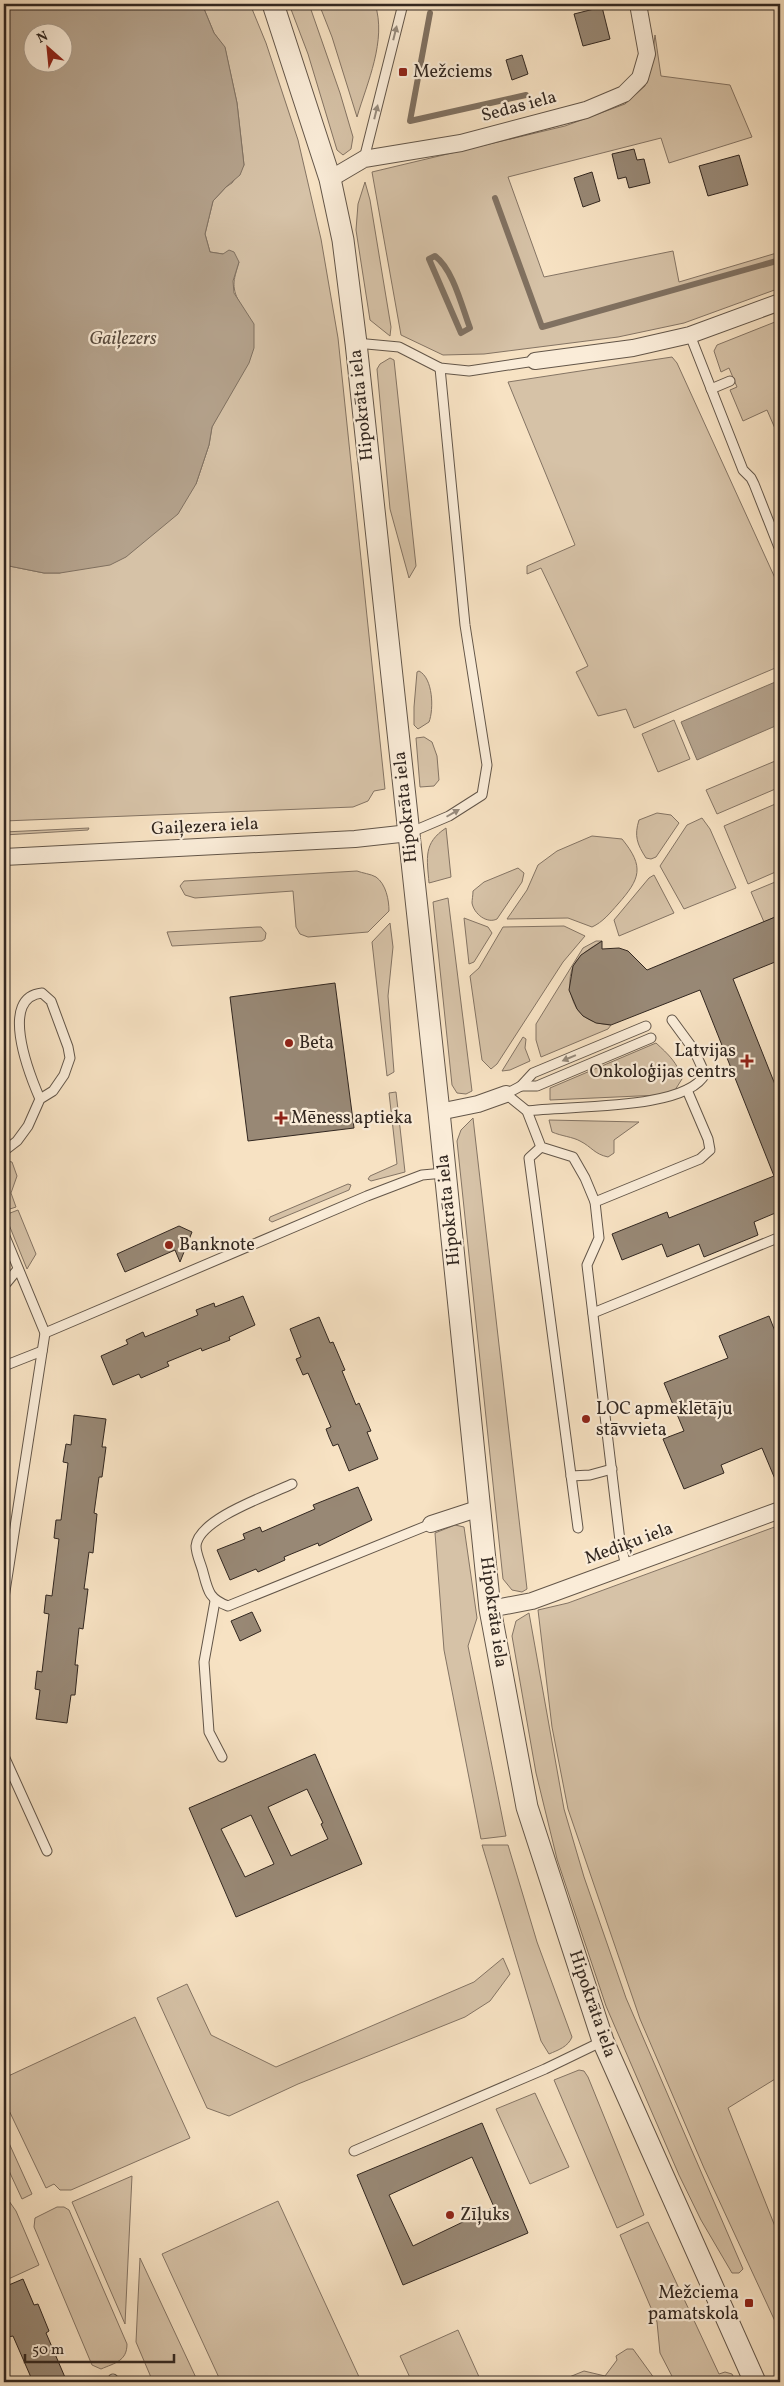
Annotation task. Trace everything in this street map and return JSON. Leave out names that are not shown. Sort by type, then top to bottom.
[{"type":"street","name":"Hipokrāta iela","points":[[273,4],[330,179],[343,240],[356,343],[439,1112],[490,1609],[527,1807],[603,2041],[755,2382]]},
{"type":"street","name":"Sedas iela","points":[[330,179],[364,159],[461,144],[586,110],[624,94],[640,78],[647,54],[638,4]]},
{"type":"street","points":[[535,361],[633,348],[690,335],[780,302]]},
{"type":"street","name":"Gaiļezera iela","points":[[4,857],[355,839],[408,833]]},
{"type":"street","points":[[439,1112],[478,1104],[506,1094]]},
{"type":"street","points":[[431,1524],[480,1508]]},
{"type":"street","name":"Mediķu iela","points":[[490,1609],[532,1601],[780,1510]]},
{"type":"lane","points":[[364,159],[402,8],[396,4]]},
{"type":"lane","points":[[690,335],[742,470],[751,478],[780,550]]},
{"type":"lane","points":[[356,343],[399,347],[440,368],[469,371],[535,361]]},
{"type":"lane","points":[[408,833],[449,816],[482,795],[487,765],[466,625],[440,368]]},
{"type":"lane","points":[[711,389],[730,382]]},
{"type":"lane","points":[[4,1151],[17,1141],[28,1126],[40,1099],[53,1090],[64,1075],[70,1058],[68,1047],[50,1001],[42,993],[32,994],[20,1000],[11,1012],[11,1031],[40,1099]]},
{"type":"lane","points":[[527,1111],[645,1102],[671,1096],[701,1081],[705,1074],[694,1050],[672,1020]]},
{"type":"lane","points":[[626,1566],[620,1541],[587,1265],[598,1238],[595,1202],[585,1178],[573,1158],[541,1147],[527,1111],[506,1094],[520,1086],[533,1073],[646,1026]]},
{"type":"lane","points":[[520,1086],[537,1086],[651,1038]]},
{"type":"lane","points":[[595,1202],[700,1159],[710,1150],[708,1139],[686,1090]]},
{"type":"lane","points":[[541,1147],[529,1158],[578,1528]]},
{"type":"lane","points":[[46,1333],[367,1196],[422,1175],[444,1173]]},
{"type":"lane","points":[[4,1234],[46,1333],[4,1598]]},
{"type":"lane","points":[[594,1313],[780,1237]]},
{"type":"lane","points":[[4,1286],[18,1269]]},
{"type":"lane","points":[[4,1366],[42,1351]]},
{"type":"lane","points":[[571,1476],[590,1476],[612,1469]]},
{"type":"lane","points":[[292,1484],[214,1520],[200,1532],[196,1547],[207,1589],[216,1601],[228,1606],[431,1524]]},
{"type":"lane","points":[[216,1601],[204,1662],[209,1732],[222,1758]]},
{"type":"lane","points":[[4,1756],[47,1851]]},
{"type":"lane","points":[[354,2151],[544,2069],[603,2041]]},
{"type":"shaded area","points":[[202,4],[250,4],[266,43],[298,140],[321,239],[338,338],[385,789],[374,791],[368,801],[353,807],[4,821],[4,565],[44,573],[60,573],[196,484],[209,445],[212,427],[220,410],[241,306],[234,289],[235,275],[239,262],[223,254],[210,252],[205,234],[213,201],[232,183],[244,165],[237,103],[225,48],[214,33]]},
{"type":"shaded area","points":[[289,4],[309,4],[353,137],[351,149],[343,155],[337,150],[308,54]]},
{"type":"shaded area","points":[[319,4],[375,4],[379,32],[377,47],[357,117],[332,37]]},
{"type":"shaded area","points":[[655,35],[661,76],[730,85],[752,137],[669,163],[661,138],[508,177],[544,277],[673,251],[679,282],[780,252],[780,288],[684,323],[618,337],[484,354],[443,355],[401,335],[372,172],[565,126],[625,104],[645,86],[651,66]]},
{"type":"shaded area","points":[[365,182],[370,200],[391,327],[390,336],[370,320],[356,230],[358,204]]},
{"type":"shaded area","points":[[780,320],[780,440],[767,410],[743,421],[730,390],[737,387],[729,368],[721,372],[714,351],[717,345]]},
{"type":"shaded area","points":[[672,357],[677,363],[780,589],[780,666],[634,728],[626,709],[598,716],[576,672],[588,666],[541,568],[527,574],[527,566],[575,545],[508,382]]},
{"type":"shaded area","points":[[390,358],[394,360],[416,566],[409,578],[390,509],[377,369],[380,364]]},
{"type":"shaded area","points":[[419,671],[424,675],[430,687],[432,710],[429,722],[418,729],[414,725],[414,707],[417,672]]},
{"type":"shaded area","points":[[674,720],[690,759],[658,772],[642,734]]},
{"type":"shaded area","points":[[424,737],[432,742],[437,756],[439,780],[434,786],[420,787],[416,738]]},
{"type":"shaded area","points":[[780,759],[780,787],[717,814],[706,790]]},
{"type":"shaded area","points":[[780,802],[780,870],[748,884],[724,826]]},
{"type":"shaded area","points":[[657,813],[671,815],[679,823],[656,857],[651,859],[646,858],[640,848],[637,840],[637,831],[639,820]]},
{"type":"shaded area","points":[[702,818],[710,829],[736,888],[684,909],[660,866],[687,825]]},
{"type":"shaded area","points":[[89,828],[88,830],[4,835],[4,832]]},
{"type":"shaded area","points":[[446,828],[451,877],[429,883],[427,859],[430,845],[433,839]]},
{"type":"shaded area","points":[[592,836],[622,839],[637,865],[637,873],[631,887],[600,923],[592,927],[568,918],[507,919],[527,890],[538,865],[557,851]]},
{"type":"shaded area","points":[[518,868],[524,873],[522,882],[497,919],[485,919],[478,914],[472,903],[473,891],[484,882]]},
{"type":"shaded area","points":[[357,871],[376,877],[385,888],[388,897],[389,911],[368,932],[308,937],[300,934],[296,927],[293,891],[195,898],[185,895],[180,886],[184,881]]},
{"type":"shaded area","points":[[654,875],[674,913],[619,936],[614,920],[649,878]]},
{"type":"shaded area","points":[[780,880],[780,915],[764,922],[751,892]]},
{"type":"shaded area","points":[[448,898],[472,1091],[466,1094],[457,1093],[452,1085],[433,902]]},
{"type":"shaded area","points":[[464,918],[488,927],[492,933],[474,962],[469,964]]},
{"type":"shaded area","points":[[390,923],[393,947],[388,996],[394,1072],[387,1076],[372,942]]},
{"type":"shaded area","points":[[564,926],[585,936],[563,962],[497,1064],[491,1069],[482,1060],[470,976],[479,968],[503,927]]},
{"type":"shaded area","points":[[261,927],[266,933],[265,939],[262,941],[172,946],[167,932]]},
{"type":"shaded area","points":[[596,941],[602,941],[581,955],[573,967],[570,980],[571,994],[576,1008],[585,1017],[594,1022],[611,1025],[608,1029],[541,1057],[536,1040],[536,1024],[583,948]]},
{"type":"shaded area","points":[[523,1037],[526,1039],[525,1048],[530,1061],[510,1070],[502,1071]]},
{"type":"shaded area","points":[[656,1043],[678,1068],[682,1079],[675,1090],[660,1095],[550,1100],[550,1088]]},
{"type":"shaded area","points":[[396,1092],[405,1172],[371,1181],[368,1179],[370,1176],[397,1164],[389,1093]]},
{"type":"shaded area","points":[[473,1118],[527,1589],[522,1592],[512,1590],[503,1579],[457,1141],[461,1130]]},
{"type":"shaded area","points":[[549,1120],[639,1122],[614,1140],[614,1153],[608,1157],[599,1154],[584,1143],[552,1132]]},
{"type":"shaded area","points":[[7,1161],[12,1162],[17,1176],[11,1193],[16,1207],[4,1211],[4,1163]]},
{"type":"shaded area","points":[[348,1184],[351,1185],[349,1190],[272,1222],[269,1220],[270,1217]]},
{"type":"shaded area","points":[[18,1210],[36,1254],[27,1269],[5,1215]]},
{"type":"shaded area","points":[[455,1525],[464,1527],[477,1618],[468,1646],[506,1836],[481,1839],[444,1650],[435,1533]]},
{"type":"shaded area","points":[[780,1525],[780,2076],[728,2108],[780,2239],[780,2332],[704,2168],[640,2019],[568,1809],[552,1727],[538,1610],[568,1603]]},
{"type":"shaded area","points":[[529,1613],[564,1809],[584,1877],[626,1998],[743,2269],[739,2273],[732,2273],[701,2220],[679,2175],[606,2006],[557,1859],[536,1773],[512,1636],[516,1621]]},
{"type":"shaded area","points":[[482,1845],[508,1845],[537,1942],[572,2037],[565,2046],[549,2054],[541,2041]]},
{"type":"shaded area","points":[[503,1958],[510,1974],[490,2001],[465,2017],[298,2084],[229,2116],[207,2108],[157,1998],[187,1984],[211,2035],[276,2067],[474,1982]]},
{"type":"shaded area","points":[[135,2017],[190,2138],[71,2190],[60,2190],[54,2184],[46,2188],[4,2100],[4,2078]]},
{"type":"shaded area","points":[[579,2070],[584,2071],[588,2077],[644,2215],[617,2228],[554,2080]]},
{"type":"shaded area","points":[[535,2093],[569,2167],[530,2184],[496,2109]]},
{"type":"shaded area","points":[[4,2132],[32,2194],[22,2199],[4,2160]]},
{"type":"shaded area","points":[[132,2176],[125,2324],[72,2202]]},
{"type":"shaded area","points":[[9,2201],[16,2211],[39,2265],[4,2281],[4,2208]]},
{"type":"shaded area","points":[[278,2201],[360,2379],[353,2382],[221,2382],[162,2254]]},
{"type":"shaded area","points":[[57,2207],[64,2207],[69,2210],[127,2344],[125,2354],[119,2361],[101,2369],[92,2365],[34,2227],[35,2218]]},
{"type":"shaded area","points":[[648,2222],[719,2374],[725,2372],[732,2374],[736,2382],[675,2382],[660,2353],[657,2322],[620,2235]]},
{"type":"shaded area","points":[[140,2258],[198,2382],[153,2382],[136,2342]]},
{"type":"shaded area","points":[[458,2330],[480,2379],[472,2382],[412,2382],[400,2356]]},
{"type":"shaded area","points":[[627,2349],[633,2349],[657,2382],[557,2382],[584,2371],[605,2376],[617,2360],[616,2356]]},
{"type":"water","name":"Gaiļezers","points":[[4,4],[202,4],[214,33],[225,47],[237,103],[244,165],[240,175],[213,201],[205,234],[210,252],[223,254],[229,250],[234,252],[239,262],[233,281],[234,293],[254,324],[254,348],[249,363],[212,427],[209,445],[196,484],[178,514],[126,557],[110,565],[60,573],[44,573],[4,565]]},
{"type":"water","points":[[780,680],[780,724],[697,760],[681,722]]},
{"type":"building","points":[[602,7],[610,39],[583,46],[574,14]]},
{"type":"building","points":[[522,55],[528,74],[512,80],[506,60]]},
{"type":"building","points":[[634,149],[637,160],[644,159],[650,183],[629,188],[626,177],[618,179],[612,154]]},
{"type":"building","points":[[739,155],[748,185],[708,196],[699,166]]},
{"type":"building","points":[[592,172],[600,201],[583,207],[574,178]]},
{"type":"building","name":"Latvijas Onkoloģijas centrs","points":[[780,915],[780,960],[733,979],[780,1097],[780,1211],[754,1222],[758,1235],[704,1257],[699,1244],[667,1257],[662,1244],[622,1260],[612,1234],[667,1212],[669,1218],[774,1176],[700,990],[611,1025],[596,1023],[583,1016],[577,1009],[569,990],[573,966],[581,955],[602,941],[602,949],[619,948],[628,951],[647,970]]},
{"type":"building","name":"Beta","points":[[335,983],[354,1128],[248,1141],[230,997]]},
{"type":"building","points":[[179,1226],[192,1232],[180,1262],[175,1250],[125,1272],[117,1254]]},
{"type":"building","points":[[243,1296],[255,1325],[229,1337],[230,1340],[202,1351],[201,1348],[167,1362],[169,1366],[141,1378],[139,1374],[113,1385],[101,1356],[128,1344],[126,1340],[143,1332],[145,1337],[198,1315],[196,1310],[214,1303],[215,1307]]},
{"type":"building","points":[[769,1316],[780,1344],[780,1491],[762,1448],[721,1465],[724,1473],[684,1489],[663,1439],[684,1431],[664,1383],[728,1358],[719,1336]]},
{"type":"building","points":[[319,1317],[330,1343],[333,1342],[345,1370],[342,1371],[356,1405],[359,1403],[371,1431],[367,1432],[378,1459],[349,1471],[338,1444],[333,1446],[329,1437],[326,1429],[331,1427],[308,1373],[303,1375],[296,1359],[301,1357],[290,1329]]},
{"type":"building","points":[[74,1415],[106,1419],[102,1447],[106,1447],[102,1477],[99,1477],[94,1513],[97,1514],[93,1553],[89,1552],[84,1589],[88,1589],[83,1629],[79,1628],[75,1665],[78,1665],[75,1695],[71,1695],[67,1723],[36,1719],[40,1690],[35,1689],[37,1671],[42,1672],[49,1614],[44,1613],[46,1595],[52,1596],[59,1539],[54,1538],[56,1520],[61,1520],[68,1463],[63,1462],[66,1444],[71,1445]]},
{"type":"building","points":[[358,1487],[372,1520],[319,1546],[318,1543],[284,1557],[285,1560],[258,1572],[256,1569],[230,1580],[217,1550],[245,1539],[243,1534],[260,1527],[262,1532],[315,1509],[313,1505]]},
{"type":"building","points":[[252,1612],[261,1631],[240,1641],[231,1621]]},
{"type":"building","points":[[315,1754],[362,1864],[236,1917],[189,1808]],"holes":[[[307,1789],[323,1823],[321,1824],[328,1839],[291,1856],[268,1807]],[[251,1815],[274,1864],[245,1877],[221,1829]]]},
{"type":"building","points":[[482,2123],[528,2233],[403,2285],[357,2175]],"holes":[[[472,2157],[494,2207],[413,2246],[389,2195]]]},
{"type":"building","points":[[23,2279],[34,2305],[38,2304],[49,2331],[46,2333],[67,2382],[33,2382],[13,2336],[8,2337],[4,2327],[4,2287]]},
{"type":"waterway","points":[[430,13],[410,121],[526,95]]},
{"type":"waterway","points":[[495,198],[542,327],[780,260]]},
{"type":"waterway","points":[[435,256],[452,279],[470,328],[461,333],[429,259],[435,256]]},
{"type":"place","name":"Mežciems","points":[[403,72]]},
{"type":"place","name":"Beta","points":[[289,1043]]},
{"type":"place","name":"Latvijas Onkoloģijas centrs","points":[[747,1061]]},
{"type":"place","name":"Mēness aptieka","points":[[281,1118]]},
{"type":"place","name":"Banknote","points":[[169,1245]]},
{"type":"place","name":"LOC apmeklētāju stāvvieta","points":[[586,1419]]},
{"type":"place","name":"Zīļuks","points":[[450,2215]]},
{"type":"place","name":"Mežciema pamatskola","points":[[749,2303]]}]
